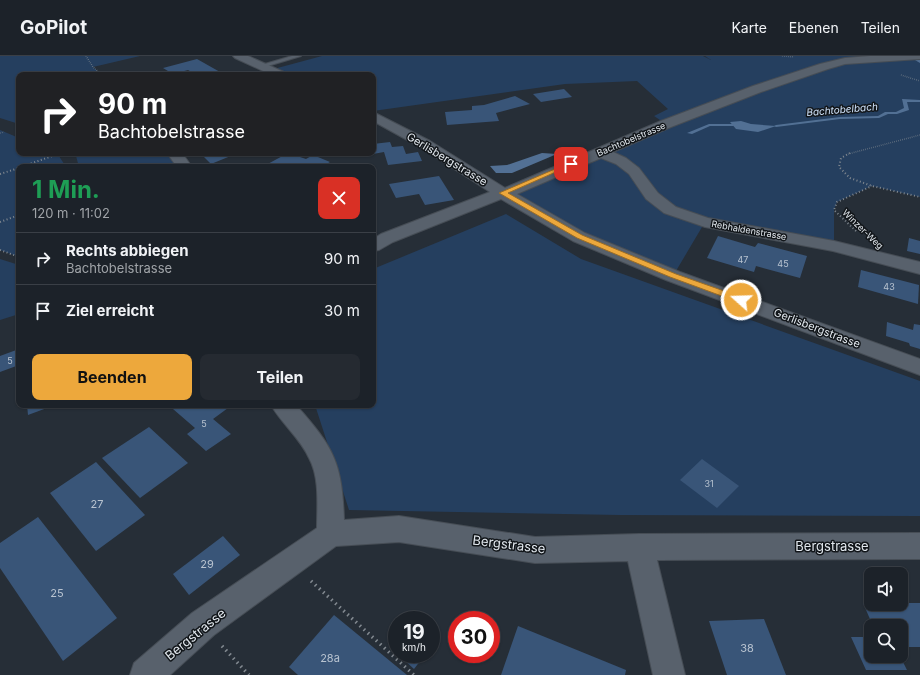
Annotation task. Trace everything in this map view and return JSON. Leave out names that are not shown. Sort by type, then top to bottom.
[{"type":"street","points":[[239,56],[275,72]]},
{"type":"street","name":"Bachtobelstrasse","points":[[376,244],[387,238],[486,198],[514,190],[600,152],[757,89],[824,66],[845,61],[920,56]]},
{"type":"street","name":"Gerlisbergstrasse","points":[[376,118],[425,144],[503,193],[579,237],[673,276],[782,314],[920,367]]},
{"type":"street","name":"Rebhaldenstrasse","points":[[600,152],[621,161],[634,171],[652,196],[670,210],[705,222],[812,241],[882,257],[920,268]]},
{"type":"street","points":[[176,156],[183,164]]},
{"type":"street","points":[[285,408],[313,442],[323,458],[328,480],[331,534]]},
{"type":"street","name":"Bergstrasse","points":[[146,675],[203,624],[331,534],[399,529],[535,550],[639,547],[920,546]]},
{"type":"street","points":[[639,547],[669,675]]},
{"type":"lane","points":[[261,66],[298,56]]},
{"type":"path","points":[[86,56],[93,67],[99,72]]},
{"type":"path","points":[[0,133],[4,132]]},
{"type":"path","points":[[920,135],[851,153],[841,158],[839,167],[850,178],[872,186],[920,197]]},
{"type":"path","points":[[29,164],[52,156]]},
{"type":"path","points":[[0,174],[16,168]]},
{"type":"path","name":"Winzer-Weg","points":[[872,186],[837,202],[834,210],[882,257]]},
{"type":"path","points":[[0,222],[16,216]]},
{"type":"path","points":[[0,250],[16,255]]},
{"type":"path","points":[[309,579],[414,675]]},
{"type":"path","points":[[220,644],[250,675]]},
{"type":"shaded area","points":[[0,56],[140,56],[93,67],[99,72],[16,72],[16,123],[0,118]]},
{"type":"shaded area","points":[[322,56],[703,56],[711,60],[705,56],[920,56],[920,197],[872,186],[837,202],[834,210],[834,246],[705,222],[673,276],[503,193],[666,124],[654,116],[668,109],[637,81],[565,84],[376,111],[376,72],[275,72],[270,70]]},
{"type":"shaded area","points":[[741,121],[751,124],[776,126],[758,132],[736,129],[730,122]]},
{"type":"shaded area","points":[[0,130],[16,137],[16,156],[59,156],[64,164],[16,164],[16,256],[0,250]]},
{"type":"shaded area","points":[[542,153],[557,154],[512,173],[496,173],[490,166],[507,165]]},
{"type":"shaded area","points":[[76,156],[176,156],[183,164],[78,164]]},
{"type":"shaded area","points":[[506,214],[581,259],[920,381],[920,516],[620,515],[349,510],[316,408],[376,408],[376,268]]},
{"type":"shaded area","points":[[0,259],[16,264],[16,315],[0,320]]},
{"type":"building","points":[[197,59],[220,72],[192,72],[188,70],[170,72],[163,68]]},
{"type":"building","points":[[564,89],[572,97],[541,102],[533,94]]},
{"type":"building","points":[[515,96],[530,104],[496,113],[499,121],[447,125],[445,112],[472,110],[472,106],[484,105]]},
{"type":"building","points":[[390,142],[392,147],[403,146],[406,154],[418,152],[422,161],[388,165],[384,152],[376,153],[376,144]]},
{"type":"building","points":[[203,156],[231,156],[211,164]]},
{"type":"building","points":[[282,156],[297,156],[306,159],[311,156],[315,156],[330,162],[326,164],[268,164]]},
{"type":"building","points":[[439,176],[454,200],[425,205],[419,194],[396,198],[389,184]]},
{"type":"building","points":[[718,236],[755,247],[758,243],[807,256],[800,278],[756,266],[754,272],[707,258]]},
{"type":"building","points":[[909,238],[920,241],[920,254],[907,251]]},
{"type":"building","points":[[861,270],[919,285],[918,304],[858,287]]},
{"type":"building","points":[[887,322],[913,330],[914,324],[920,325],[920,349],[910,346],[909,343],[886,336]]},
{"type":"building","points":[[16,350],[16,366],[0,372],[0,356]]},
{"type":"building","points":[[27,408],[47,408],[28,415]]},
{"type":"building","points":[[228,408],[213,419],[231,434],[206,451],[187,434],[195,428],[173,409]]},
{"type":"building","points":[[149,427],[188,463],[140,498],[102,458]]},
{"type":"building","points":[[702,459],[739,486],[717,508],[680,480]]},
{"type":"building","points":[[96,462],[145,515],[96,551],[50,493]]},
{"type":"building","points":[[38,517],[117,618],[63,661],[0,568],[0,543]]},
{"type":"building","points":[[223,536],[240,555],[189,595],[173,574]]},
{"type":"building","points":[[908,603],[920,603],[920,647],[908,647],[908,619],[870,619],[866,611],[908,611]]},
{"type":"building","points":[[334,615],[388,659],[388,663],[392,663],[407,675],[298,675],[289,667]]},
{"type":"building","points":[[764,619],[786,675],[727,675],[709,621]]},
{"type":"building","points":[[518,626],[626,670],[625,675],[501,675]]},
{"type":"building","points":[[851,637],[864,637],[864,663],[904,663],[907,670],[866,670]]},
{"type":"building","points":[[407,663],[419,663],[414,669]]},
{"type":"waterway","name":"Bachtobelbach","points":[[916,59],[920,62]]},
{"type":"waterway","name":"Bachtobelbach","points":[[776,126],[840,118],[879,117],[887,113],[897,113],[907,109],[904,100],[920,101]]},
{"type":"waterway","points":[[690,133],[709,125],[733,125]]},
{"type":"route","points":[[571,164],[514,190],[503,193],[579,237],[673,276],[741,300]]}]
